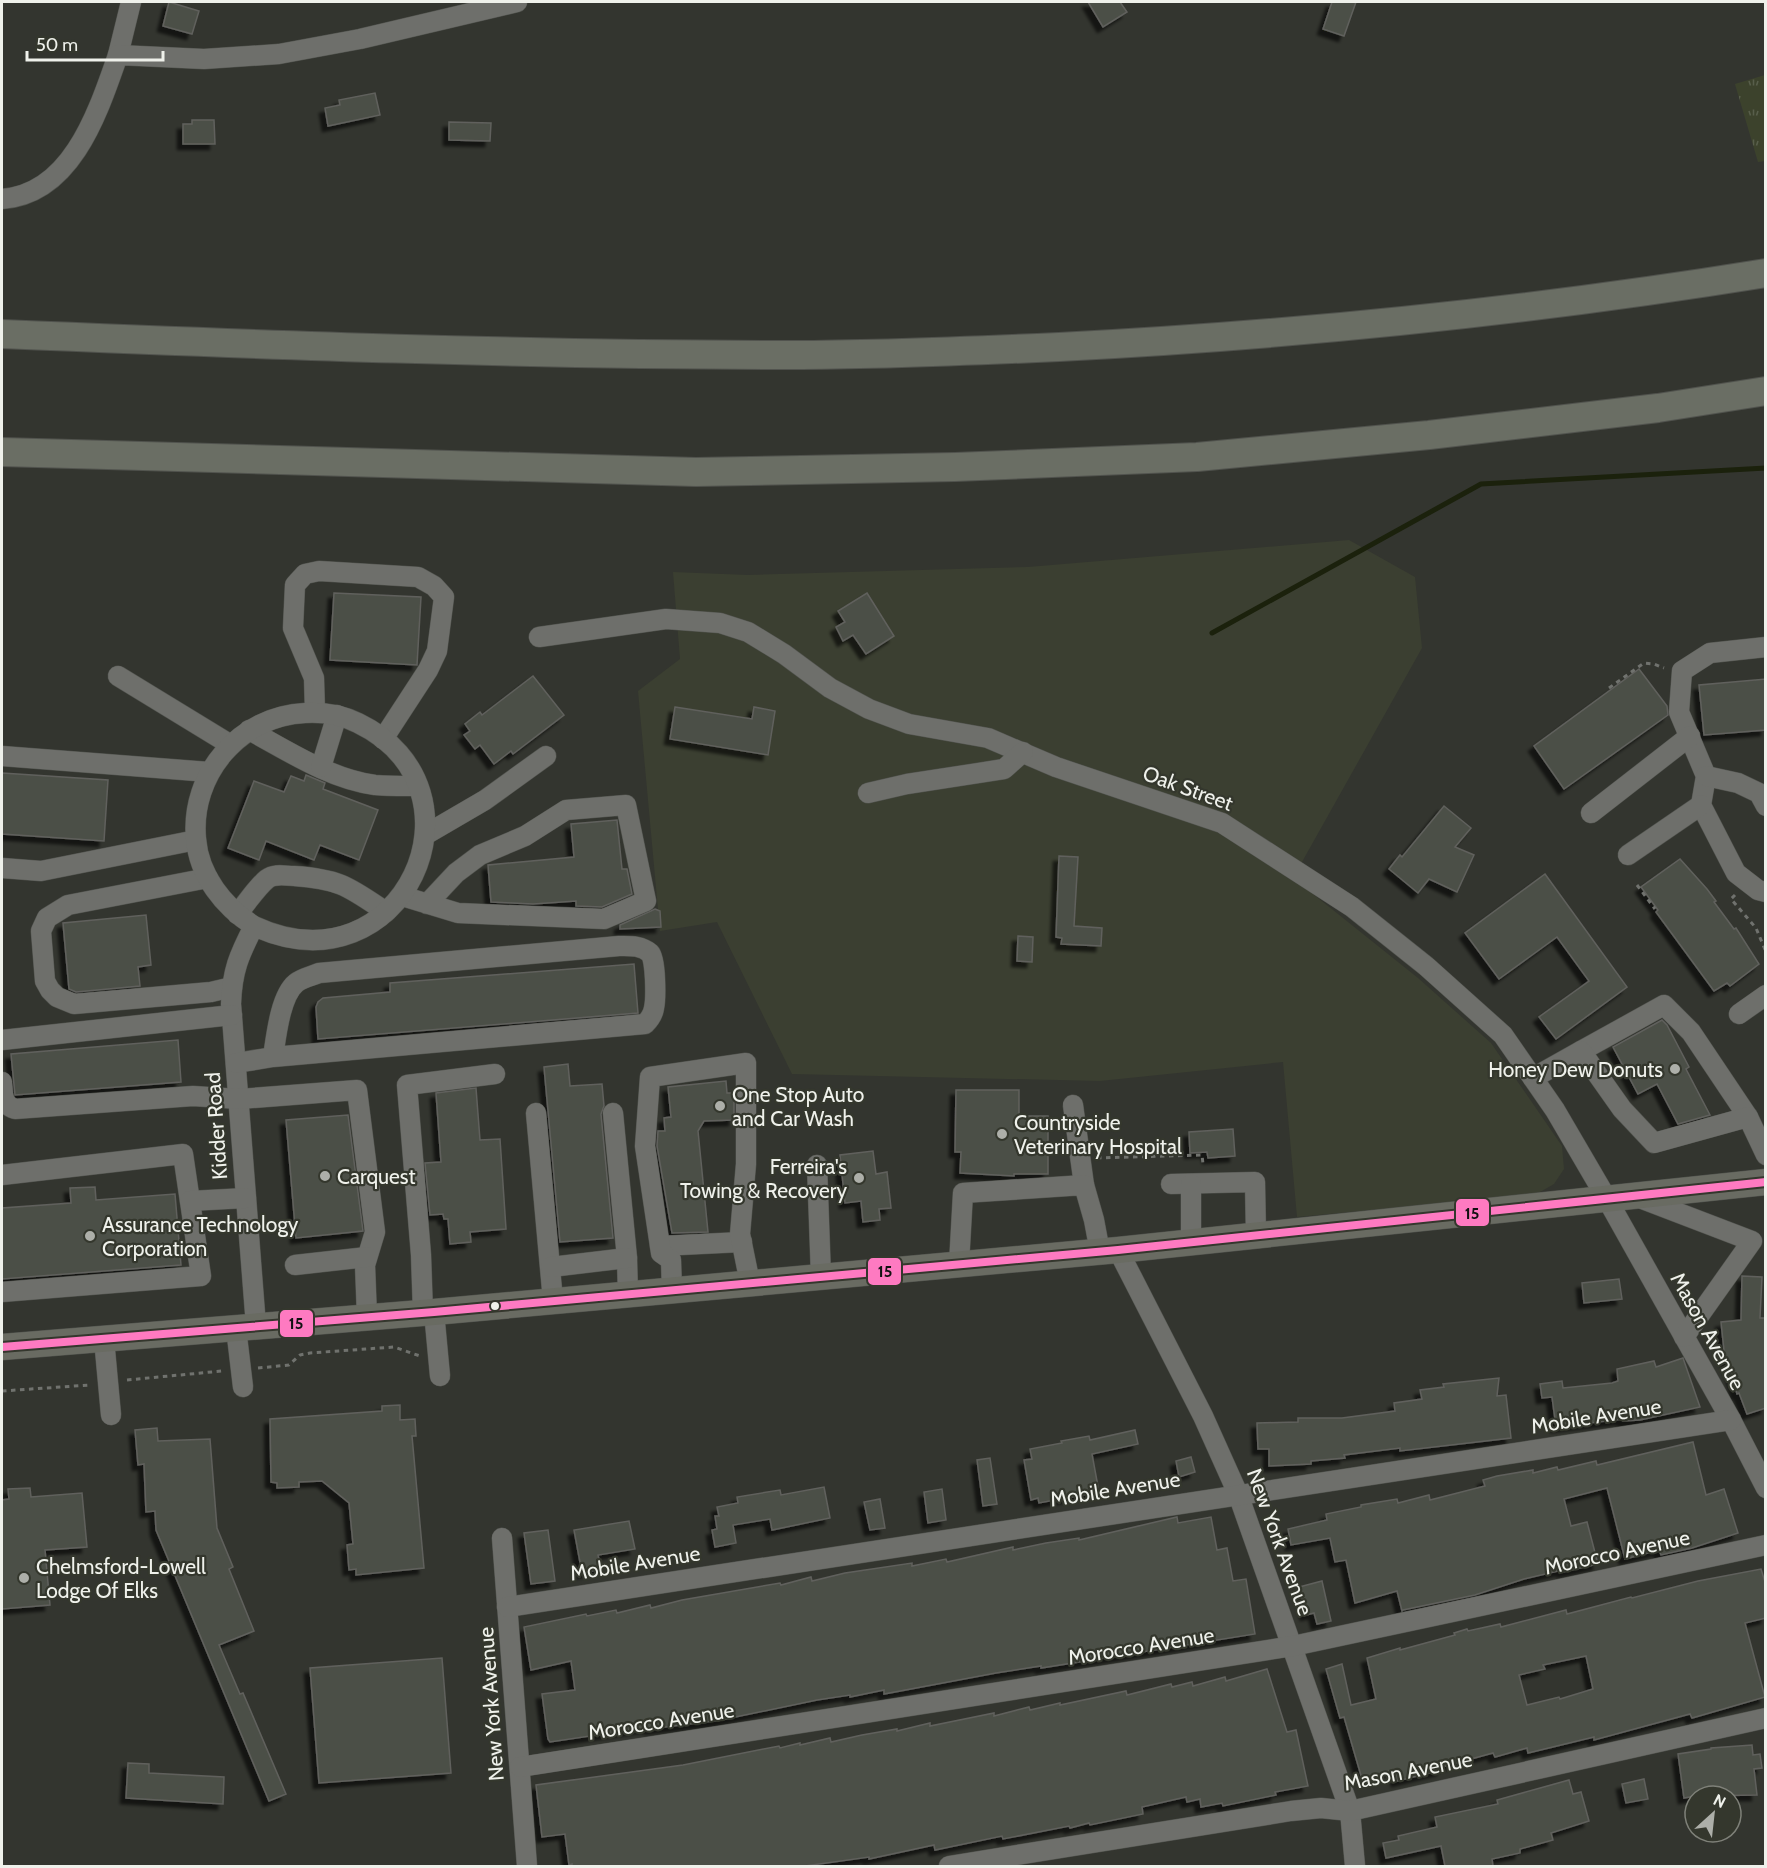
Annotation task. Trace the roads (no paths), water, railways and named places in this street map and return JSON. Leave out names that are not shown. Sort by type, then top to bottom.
[{"type":"highway","points":[[2,334],[301,346],[593,353],[795,355],[968,351],[1132,344],[1326,329],[1519,310],[1766,273]]},
{"type":"highway","points":[[2,452],[696,472],[955,467],[1197,457],[1498,427],[1658,408],[1766,392]]},
{"type":"main road","points":[[2,1347],[628,1295],[1109,1251],[1766,1182]]},
{"type":"street","points":[[2,200],[32,193],[52,180],[80,142],[100,105],[118,55],[131,2]]},
{"type":"street","points":[[118,55],[204,59],[279,54],[360,39],[517,2]]},
{"type":"street","points":[[315,712],[314,678],[293,628],[295,585],[305,574],[319,571],[418,577],[435,586],[444,597],[437,651],[428,670],[383,739]]},
{"type":"street","name":"Oak Street","points":[[539,637],[666,619],[720,622],[748,633],[784,654],[830,688],[869,709],[909,724],[988,738],[1066,770],[1222,823],[1352,906],[1426,966],[1503,1035],[1555,1110],[1607,1199]]},
{"type":"street","points":[[1766,647],[1710,653],[1682,671],[1680,712],[1706,776],[1701,805],[1736,873],[1758,890],[1766,892]]},
{"type":"street","points":[[118,676],[231,745]]},
{"type":"street","points":[[315,712],[337,715],[357,722],[383,739],[406,763],[422,802],[424,835],[418,867],[402,896],[365,928],[318,941],[285,938],[254,926],[237,914],[218,894],[208,878],[196,840],[196,813],[201,792],[209,772],[231,745],[249,730],[273,718],[294,713],[315,712]]},
{"type":"street","points":[[321,767],[337,715]]},
{"type":"street","points":[[249,730],[321,767],[351,779],[374,784],[417,786]]},
{"type":"street","points":[[1591,813],[1690,736]]},
{"type":"street","points":[[868,793],[907,784],[1004,769],[1023,752]]},
{"type":"street","points":[[2,756],[209,772]]},
{"type":"street","points":[[424,835],[485,800],[546,756]]},
{"type":"street","points":[[1706,776],[1738,783],[1759,793],[1766,806]]},
{"type":"street","points":[[402,896],[427,904],[458,913],[604,919],[646,902],[626,805],[566,810],[525,836],[480,855],[456,873],[427,904]]},
{"type":"street","points":[[1628,855],[1701,805]]},
{"type":"street","points":[[2,868],[41,871],[196,840]]},
{"type":"street","points":[[237,914],[267,880],[275,875],[323,878],[338,882],[352,888],[386,912]]},
{"type":"street","points":[[208,878],[68,905],[61,909],[47,918],[41,931],[45,981],[57,997],[75,1004],[211,993],[232,987]]},
{"type":"street","name":"Kidder Road","points":[[242,1378],[246,1327],[246,1198],[232,1015],[232,987],[235,966],[254,926]]},
{"type":"street","points":[[236,1063],[273,1057],[645,1024],[651,1018],[655,1007],[654,958],[649,952],[637,946],[619,946],[319,973],[296,983],[286,998],[277,1030],[273,1057]]},
{"type":"street","points":[[1739,1014],[1766,995]]},
{"type":"street","points":[[1533,1078],[1664,1005],[1691,1032],[1748,1117],[1766,1155]]},
{"type":"street","points":[[2,1040],[232,1015]]},
{"type":"street","points":[[1581,1051],[1622,1109],[1654,1143],[1748,1117]]},
{"type":"street","points":[[672,1291],[671,1260],[661,1253],[645,1146],[650,1077],[746,1063],[746,1164],[740,1233],[750,1283]]},
{"type":"street","points":[[439,1368],[421,1256],[407,1085],[495,1074]]},
{"type":"street","points":[[2,1082],[4,1101],[9,1107],[15,1109],[193,1096],[239,1099],[357,1090],[375,1232],[365,1265],[367,1317]]},
{"type":"street","name":"New York Avenue","points":[[1073,1105],[1084,1185],[1094,1220],[1109,1251],[1203,1416],[1238,1494],[1350,1811],[1355,1866]]},
{"type":"street","points":[[536,1113],[553,1301]]},
{"type":"street","points":[[613,1113],[627,1258],[628,1295]]},
{"type":"street","points":[[2,1175],[183,1154],[201,1276],[2,1292]]},
{"type":"street","points":[[817,1165],[821,1277]]},
{"type":"street","points":[[1191,1243],[1189,1184],[1255,1182],[1256,1236]]},
{"type":"street","points":[[959,1264],[963,1193],[1084,1185]]},
{"type":"street","points":[[1634,1196],[1759,1246],[1684,1336]]},
{"type":"street","points":[[190,1201],[246,1198]]},
{"type":"street","name":"Mason Avenue","points":[[1607,1199],[1731,1420],[1766,1488]]},
{"type":"street","points":[[660,1246],[742,1242]]},
{"type":"street","points":[[295,1265],[368,1257]]},
{"type":"street","points":[[551,1267],[627,1258]]},
{"type":"street","points":[[104,1339],[111,1415]]},
{"type":"street","name":"Mobile Avenue","points":[[507,1607],[1731,1420]]},
{"type":"street","name":"New York Avenue","points":[[502,1538],[527,1866]]},
{"type":"street","name":"Morocco Avenue","points":[[520,1767],[1293,1646],[1766,1545]]},
{"type":"street","name":"Mason Avenue","points":[[949,1866],[1291,1811],[1322,1808],[1350,1811],[1766,1718]]},
{"type":"waterway","points":[[1212,633],[1481,484],[1766,468]]},
{"type":"place","name":"Honey Dew Donuts","points":[[1675,1069]]},
{"type":"place","name":"One Stop Auto and Car Wash","points":[[720,1106]]},
{"type":"place","name":"Countryside Veterinary Hospital","points":[[1002,1134]]},
{"type":"place","name":"Carquest","points":[[325,1176]]},
{"type":"place","name":"Ferreira's Towing & Recovery","points":[[859,1178]]},
{"type":"place","name":"Assurance Technology Corporation","points":[[90,1236]]},
{"type":"place","name":"Chelmsford-Lowell Lodge Of Elks","points":[[24,1578]]}]
